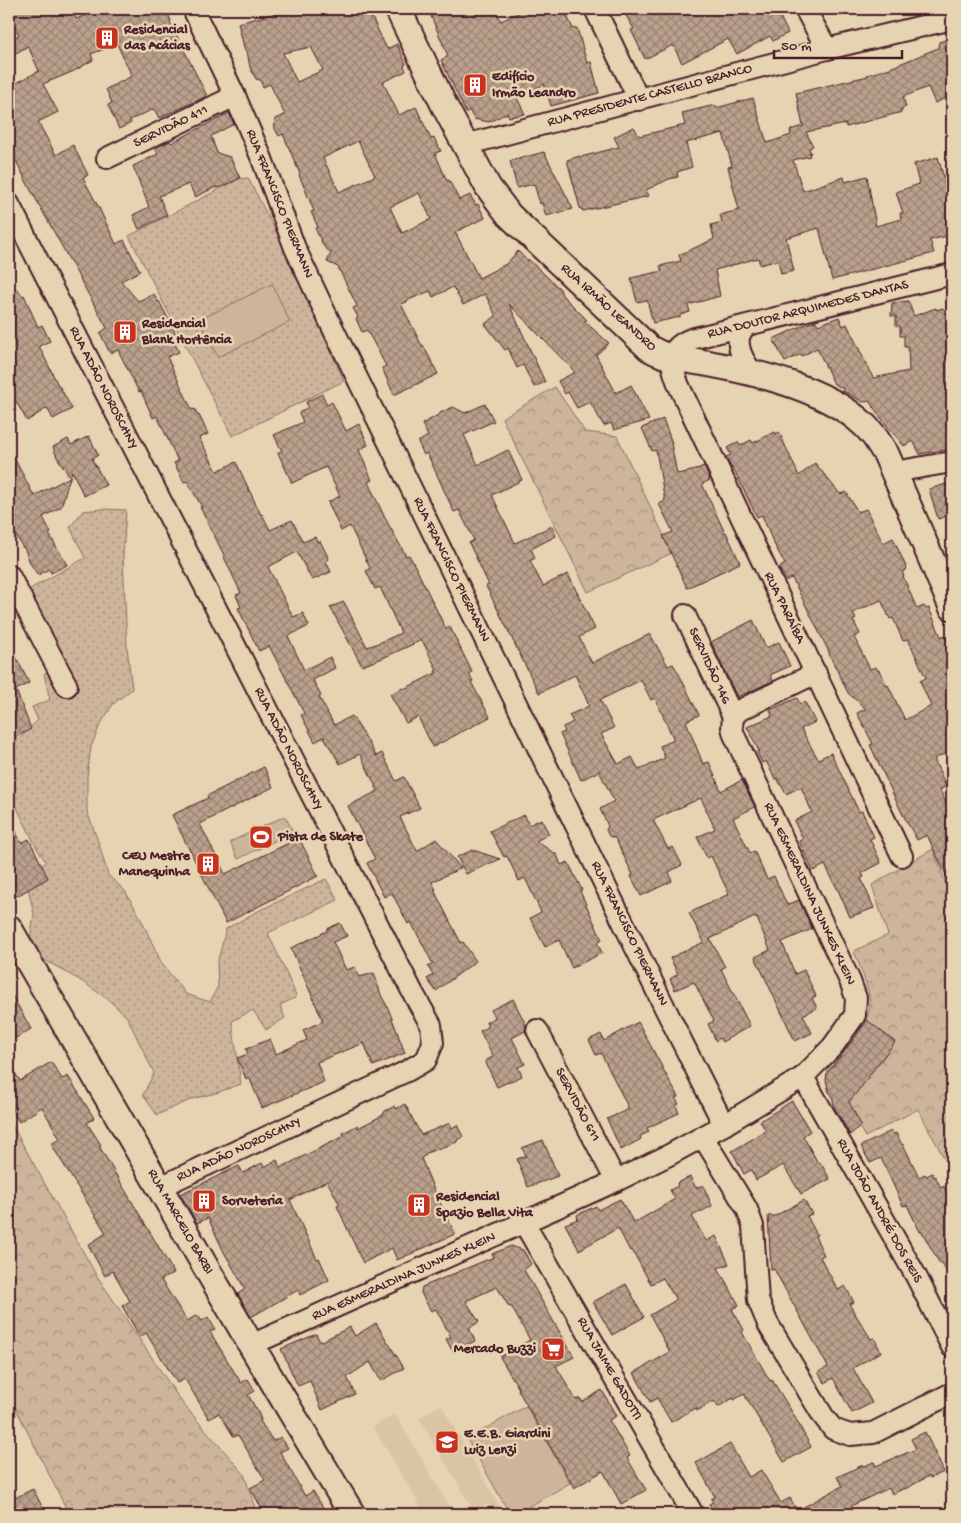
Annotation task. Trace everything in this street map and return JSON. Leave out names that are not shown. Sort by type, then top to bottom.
[{"type":"street","name":"RUA FRANCISCO PIERMANN","points":[[193,9],[235,96],[262,159],[295,248],[325,312],[657,992],[724,1125]]},
{"type":"street","name":"RUA IRMÃO LEANDRO","points":[[398,9],[464,145],[488,186],[509,215],[649,348],[658,354],[671,358],[752,372],[804,389],[852,415],[870,432],[878,442],[894,472],[952,607]]},
{"type":"street","points":[[595,9],[639,100]]},
{"type":"street","points":[[805,9],[827,49]]},
{"type":"street","name":"RUA PRESIDENTE CASTELLO BRANCO","points":[[464,145],[827,49],[952,19]]},
{"type":"street","name":"SERVIDÃO 411","points":[[107,158],[235,96]]},
{"type":"street","name":"RUA ADÃO NOROSCHNY","points":[[9,204],[431,1025],[433,1043],[426,1060],[407,1071],[160,1187]]},
{"type":"street","name":"RUA DOUTOR ARQUIMEDES DANTAS","points":[[671,358],[675,350],[684,342],[952,274]]},
{"type":"street","points":[[745,326],[739,338],[740,345],[744,361],[752,372]]},
{"type":"street","name":"RUA PARAÍBA","points":[[671,358],[679,386],[902,856]]},
{"type":"street","points":[[894,472],[952,462]]},
{"type":"street","points":[[9,575],[67,686]]},
{"type":"street","name":"SERVIDÃO 146","points":[[685,614],[733,716]]},
{"type":"street","points":[[733,716],[740,710],[816,673]]},
{"type":"street","name":"RUA ESMERALDINA JUNKES KLEIN","points":[[251,1345],[524,1223],[669,1155],[724,1125],[803,1077],[833,1046],[856,1015],[856,998],[850,980],[734,735],[732,726],[733,716]]},
{"type":"street","name":"RUA MARCELO BARBI","points":[[9,928],[251,1345],[352,1514]]},
{"type":"street","name":"SERVIDÃO 611","points":[[537,1030],[616,1181]]},
{"type":"street","name":"RUA JOÃO ANDRÉ DOS REIS","points":[[803,1077],[916,1276],[952,1347]]},
{"type":"street","points":[[703,1137],[747,1210],[753,1226],[758,1300],[768,1324],[822,1416],[833,1429],[850,1435],[874,1433],[952,1393]]},
{"type":"street","name":"RUA JAIME GADOTTI","points":[[524,1223],[693,1514]]},
{"type":"shaded area","name":"E.E.B. Giardini Luiz Lenzi","points":[[441,1405],[504,1514],[488,1514],[492,1512],[487,1504],[474,1511],[419,1418]]},
{"type":"shaded area","name":"E.E.B. Giardini Luiz Lenzi","points":[[395,1414],[454,1514],[425,1514],[373,1427]]},
{"type":"green space","points":[[248,178],[283,245],[344,381],[232,436],[129,236],[239,179]]},
{"type":"green space","points":[[272,284],[290,322],[218,357],[199,320]]},
{"type":"green space","points":[[555,387],[585,432],[617,436],[672,553],[588,592],[502,418]]},
{"type":"green space","points":[[102,509],[126,510],[123,556],[127,647],[132,689],[113,704],[100,725],[91,747],[87,777],[87,811],[108,875],[125,891],[139,915],[162,964],[186,994],[210,1002],[218,986],[217,964],[226,929],[256,912],[326,879],[338,900],[268,933],[297,997],[280,1005],[285,1018],[266,1030],[253,1010],[232,1021],[241,1084],[192,1099],[157,1115],[143,1095],[154,1073],[127,1017],[110,1001],[83,982],[43,959],[30,941],[34,914],[26,879],[46,862],[9,792],[9,776],[16,767],[9,749],[38,720],[32,707],[50,700],[44,674],[61,664],[28,590],[85,558],[70,527],[83,511]]},
{"type":"green space","name":"Pista de Skate","points":[[285,816],[293,832],[238,859],[230,842]]},
{"type":"green space","points":[[933,849],[947,887],[952,884],[952,1173],[918,1109],[865,1137],[825,1068],[853,1038],[869,1012],[868,991],[854,951],[888,935],[872,885]]},
{"type":"green space","points":[[9,1120],[95,1273],[183,1404],[244,1474],[257,1514],[69,1514],[9,1395]]},
{"type":"green space","points":[[526,1406],[570,1483],[516,1514],[510,1514],[467,1439]]},
{"type":"building","points":[[9,9],[72,9],[76,19],[101,9],[166,9],[170,22],[207,96],[159,118],[154,109],[130,120],[131,123],[119,129],[108,105],[112,103],[106,89],[132,76],[117,44],[91,54],[93,60],[74,71],[43,84],[58,112],[38,122],[56,155],[73,145],[88,175],[83,178],[116,244],[124,240],[140,271],[121,281],[138,301],[154,294],[176,334],[171,336],[179,352],[167,357],[192,410],[195,409],[199,415],[208,434],[199,438],[217,471],[236,462],[270,530],[292,520],[303,542],[315,537],[317,542],[320,541],[329,559],[326,561],[331,572],[312,580],[297,552],[268,567],[293,617],[303,613],[309,626],[288,636],[304,670],[330,657],[335,668],[313,680],[321,696],[319,697],[334,725],[352,716],[376,756],[382,753],[396,781],[404,777],[420,808],[400,817],[417,851],[436,839],[461,868],[432,882],[436,890],[434,890],[461,943],[463,942],[476,961],[436,991],[427,979],[433,975],[428,967],[433,964],[411,922],[408,924],[392,893],[384,897],[367,863],[375,859],[348,806],[378,791],[360,754],[340,764],[324,737],[315,742],[301,715],[304,713],[269,646],[259,651],[238,608],[241,607],[236,595],[241,593],[200,507],[202,507],[187,481],[184,482],[174,463],[178,461],[157,416],[153,418],[141,391],[139,392],[118,350],[110,353],[100,333],[107,328],[27,183],[9,146],[9,87],[39,71],[28,46],[9,57],[9,40],[19,35],[9,15]]},
{"type":"building","points":[[292,9],[368,9],[387,49],[397,44],[406,64],[404,66],[406,71],[383,82],[399,115],[416,107],[431,139],[434,138],[441,151],[435,153],[447,181],[449,180],[459,200],[470,195],[476,205],[478,204],[485,218],[455,232],[479,278],[506,264],[518,251],[527,261],[528,259],[560,289],[562,295],[587,320],[584,321],[609,343],[596,355],[616,393],[631,385],[649,420],[614,430],[611,423],[604,426],[590,402],[577,408],[568,392],[565,394],[558,381],[575,372],[509,304],[545,382],[534,387],[523,365],[517,368],[508,348],[505,350],[485,324],[496,316],[485,294],[463,305],[453,287],[433,297],[430,291],[401,304],[438,374],[394,395],[382,368],[386,366],[367,330],[362,332],[356,319],[358,317],[353,308],[357,306],[338,267],[327,262],[331,253],[324,247],[315,228],[318,227],[311,212],[314,211],[300,174],[283,134],[279,136],[274,127],[275,119],[285,115],[270,84],[263,87],[260,80],[256,79],[250,67],[238,23]],"holes":[[[311,47],[323,70],[297,82],[283,53]],[[358,141],[375,176],[339,192],[323,158]],[[419,193],[431,219],[402,233],[390,207]]]},
{"type":"building","points":[[428,9],[495,9],[501,21],[526,9],[564,9],[573,29],[577,28],[587,63],[591,62],[599,93],[551,106],[544,84],[517,98],[525,114],[509,117],[507,113],[489,122],[474,119],[469,110],[466,113],[441,60],[448,56]]},
{"type":"building","points":[[622,9],[776,9],[788,33],[773,41],[770,36],[737,54],[728,39],[682,63],[673,45],[645,59],[631,30],[634,29]]},
{"type":"building","points":[[952,38],[952,95],[935,103],[928,87],[903,97],[906,107],[901,109],[902,112],[846,127],[846,124],[806,132],[813,146],[809,148],[810,156],[793,160],[803,191],[844,177],[845,182],[867,176],[876,226],[901,219],[900,213],[903,213],[896,192],[919,184],[914,164],[938,157],[948,192],[952,190],[952,235],[930,240],[934,253],[832,280],[819,228],[786,238],[794,271],[781,274],[778,260],[760,265],[758,258],[715,270],[720,296],[688,305],[690,312],[680,315],[680,317],[653,323],[647,300],[637,302],[631,278],[662,271],[660,266],[681,261],[679,255],[714,239],[711,225],[722,222],[720,215],[739,210],[728,167],[732,166],[723,133],[686,143],[692,167],[677,172],[678,177],[669,179],[646,190],[649,196],[583,211],[580,208],[567,160],[619,147],[614,137],[634,127],[639,136],[685,125],[682,113],[715,105],[716,108],[753,98],[767,143],[791,135],[790,130],[803,126],[796,93],[868,76],[938,48],[939,42]]},
{"type":"building","points":[[229,113],[234,124],[211,136],[217,153],[230,157],[240,178],[195,197],[189,184],[159,196],[167,215],[139,229],[133,215],[149,207],[133,166],[158,154],[155,148],[170,141],[171,143]]},
{"type":"building","points":[[544,152],[573,209],[546,216],[534,184],[517,188],[510,161]]},
{"type":"building","points":[[18,289],[22,296],[24,295],[38,327],[42,325],[50,341],[39,346],[72,409],[53,419],[47,408],[27,421],[13,396],[9,399],[9,294]]},
{"type":"building","points":[[908,301],[914,316],[936,308],[936,310],[943,308],[945,311],[952,309],[952,449],[920,454],[913,441],[904,446],[869,401],[863,402],[834,384],[817,348],[785,362],[773,339],[806,324],[816,321],[818,325],[839,317],[843,326],[847,324],[873,378],[909,371],[908,347],[904,347],[904,336],[900,336],[900,326],[896,326],[896,316],[891,316],[892,303]]},
{"type":"building","points":[[322,394],[327,405],[332,402],[346,431],[359,424],[368,445],[359,450],[372,480],[368,482],[406,556],[409,555],[415,566],[446,629],[450,627],[472,672],[469,674],[473,681],[471,682],[490,717],[433,747],[418,717],[406,723],[390,694],[436,673],[435,671],[437,670],[422,640],[362,666],[330,607],[344,602],[367,647],[401,633],[380,587],[375,589],[366,571],[370,568],[350,526],[341,531],[328,502],[340,496],[326,467],[292,483],[278,453],[282,451],[274,435],[303,422],[299,413],[308,407],[306,402]]},
{"type":"building","points":[[485,404],[494,421],[464,435],[478,465],[508,450],[522,480],[492,495],[515,543],[552,526],[556,536],[531,549],[535,558],[530,561],[543,586],[568,574],[595,629],[579,637],[592,663],[650,634],[668,666],[673,664],[699,715],[686,721],[703,764],[709,762],[721,791],[742,780],[755,807],[733,818],[750,853],[754,851],[767,879],[774,876],[787,905],[799,900],[812,929],[782,942],[795,974],[804,970],[816,996],[812,998],[817,1008],[803,1015],[812,1033],[795,1041],[755,957],[770,950],[755,917],[710,939],[725,967],[721,969],[750,1026],[722,1042],[720,1038],[716,1041],[708,1024],[714,1021],[694,982],[675,990],[670,979],[678,974],[670,958],[704,942],[689,913],[729,894],[711,856],[707,858],[697,837],[715,829],[701,798],[653,820],[668,849],[673,847],[682,865],[669,872],[672,881],[641,896],[615,838],[609,836],[606,830],[608,826],[600,809],[614,801],[599,771],[581,780],[560,734],[565,732],[563,727],[573,722],[569,715],[589,706],[575,675],[539,693],[486,586],[489,585],[469,543],[474,540],[459,510],[454,512],[427,453],[424,455],[418,442],[428,436],[422,424],[453,407],[465,413]],"holes":[[[641,680],[651,700],[655,698],[674,740],[660,746],[665,758],[639,770],[632,757],[618,764],[601,734],[614,728],[600,700]]]},
{"type":"building","points":[[663,419],[672,443],[677,474],[704,466],[710,480],[702,484],[740,563],[687,588],[663,536],[673,532],[659,504],[665,501],[656,450],[652,451],[642,428]]},
{"type":"building","points":[[775,432],[776,434],[779,432],[799,476],[815,463],[840,494],[846,492],[858,512],[866,509],[883,543],[893,538],[907,569],[902,572],[903,576],[917,609],[924,606],[926,609],[929,608],[941,637],[944,635],[952,651],[952,750],[934,759],[946,786],[940,790],[952,817],[952,888],[927,835],[917,840],[902,813],[870,745],[873,744],[857,713],[866,709],[848,693],[792,578],[786,581],[779,568],[785,564],[773,542],[762,515],[757,517],[726,457],[731,455],[727,448],[738,442],[740,446],[751,440],[753,443]],"holes":[[[881,600],[890,619],[893,618],[903,641],[908,639],[926,678],[920,681],[931,706],[905,720],[879,670],[876,667],[870,669],[854,637],[860,634],[853,620],[856,619],[853,613]]]},
{"type":"building","points":[[89,436],[98,455],[92,459],[106,485],[84,496],[72,471],[61,507],[43,517],[51,533],[49,534],[67,565],[51,573],[49,569],[38,575],[9,523],[17,519],[9,503],[9,448],[34,496],[70,477],[53,447],[68,439],[71,445]]},
{"type":"building","points":[[950,483],[952,490],[952,514],[938,519],[929,489]]},
{"type":"building","points":[[753,620],[766,648],[779,642],[790,666],[770,675],[773,681],[737,697],[711,642]]},
{"type":"building","points":[[9,643],[29,683],[16,690],[31,729],[9,741]]},
{"type":"building","points":[[797,698],[800,704],[805,702],[815,722],[801,729],[818,759],[831,753],[859,812],[862,811],[874,837],[870,839],[881,863],[862,873],[864,877],[861,878],[874,908],[850,917],[825,865],[813,871],[799,841],[803,839],[794,821],[812,812],[801,787],[786,794],[777,778],[775,779],[766,761],[762,763],[757,752],[759,751],[747,727],[772,716],[770,710]]},
{"type":"building","points":[[264,767],[273,787],[200,824],[225,874],[299,838],[318,876],[226,923],[172,815],[208,798],[207,796]]},
{"type":"building","points":[[524,815],[529,825],[541,819],[549,834],[536,841],[557,855],[561,865],[568,862],[582,890],[580,891],[602,940],[597,942],[602,953],[572,968],[559,940],[545,947],[530,918],[541,912],[525,878],[519,881],[507,856],[504,857],[490,831]]},
{"type":"building","points":[[9,816],[21,843],[29,839],[48,878],[15,897],[13,893],[9,895]]},
{"type":"building","points":[[473,850],[500,859],[466,874],[457,857]]},
{"type":"building","points":[[340,923],[347,936],[333,942],[346,970],[355,967],[359,977],[374,973],[405,1053],[373,1066],[364,1043],[317,1062],[324,1082],[262,1108],[249,1077],[246,1079],[237,1058],[248,1054],[246,1049],[270,1039],[276,1054],[307,1040],[303,1030],[323,1021],[291,948]]},
{"type":"building","points":[[9,990],[31,1029],[9,1042]]},
{"type":"building","points":[[513,999],[526,1025],[525,1031],[512,1038],[525,1064],[518,1067],[522,1076],[497,1087],[485,1061],[493,1057],[480,1031],[488,1027],[486,1022],[495,1018],[491,1010]]},
{"type":"building","points":[[867,1020],[895,1042],[849,1102],[861,1125],[850,1135],[834,1106],[826,1080],[827,1073]]},
{"type":"building","points":[[638,1022],[678,1097],[675,1098],[679,1104],[676,1106],[679,1113],[647,1128],[649,1132],[640,1136],[641,1139],[621,1150],[607,1119],[629,1109],[601,1053],[596,1055],[589,1040],[601,1034],[604,1041]]},
{"type":"building","points":[[51,1062],[62,1079],[68,1076],[94,1118],[87,1123],[174,1273],[161,1280],[187,1321],[197,1315],[202,1321],[208,1317],[215,1329],[210,1332],[241,1383],[248,1379],[255,1391],[248,1395],[258,1412],[260,1421],[273,1441],[281,1437],[288,1448],[280,1452],[305,1496],[313,1491],[327,1514],[265,1514],[250,1488],[265,1480],[238,1435],[234,1437],[219,1413],[209,1419],[185,1379],[177,1383],[146,1333],[140,1337],[122,1306],[130,1301],[113,1271],[105,1276],[88,1245],[106,1233],[51,1144],[60,1139],[42,1107],[19,1122],[9,1104],[9,1063],[20,1081]]},
{"type":"building","points":[[792,1101],[810,1131],[803,1136],[818,1163],[820,1162],[830,1179],[801,1194],[783,1165],[756,1180],[751,1170],[744,1174],[732,1151],[766,1131],[760,1121]]},
{"type":"building","points":[[405,1104],[421,1135],[450,1123],[452,1128],[457,1125],[463,1137],[457,1140],[457,1142],[426,1153],[421,1158],[455,1234],[397,1260],[392,1248],[363,1263],[337,1206],[340,1205],[327,1181],[290,1200],[317,1259],[319,1258],[329,1280],[300,1295],[298,1290],[251,1317],[238,1294],[245,1289],[224,1252],[208,1218],[197,1223],[180,1194],[239,1166],[243,1173],[262,1163],[264,1167],[277,1160],[280,1168],[344,1136],[343,1133],[358,1125],[358,1128],[383,1115],[385,1111],[395,1106],[396,1109]]},
{"type":"building","points":[[891,1131],[893,1134],[896,1133],[903,1144],[919,1177],[932,1173],[941,1188],[944,1186],[952,1207],[952,1283],[942,1263],[940,1264],[922,1232],[920,1232],[907,1205],[903,1206],[881,1158],[870,1163],[861,1146]]},
{"type":"building","points":[[543,1140],[558,1176],[528,1187],[517,1159],[526,1156],[522,1148]]},
{"type":"building","points":[[690,1177],[696,1188],[703,1185],[712,1206],[692,1216],[706,1241],[716,1236],[729,1264],[718,1268],[739,1305],[732,1309],[744,1330],[742,1332],[770,1381],[772,1380],[792,1412],[811,1447],[784,1462],[744,1394],[718,1407],[714,1401],[697,1411],[696,1408],[671,1422],[657,1398],[650,1402],[634,1373],[670,1352],[650,1315],[676,1300],[663,1278],[651,1284],[618,1228],[579,1250],[565,1224],[578,1219],[577,1215],[596,1206],[598,1210],[620,1199],[634,1223],[675,1199],[670,1190],[678,1186],[677,1183]]},
{"type":"building","points":[[804,1200],[812,1214],[807,1216],[817,1235],[815,1236],[824,1255],[820,1257],[838,1290],[845,1286],[854,1302],[849,1304],[871,1339],[874,1338],[881,1352],[853,1368],[872,1403],[852,1413],[833,1378],[825,1383],[818,1372],[828,1367],[774,1269],[771,1270],[768,1216],[775,1216]]},
{"type":"building","points":[[511,1246],[523,1250],[526,1255],[531,1264],[524,1270],[574,1357],[556,1366],[576,1400],[580,1398],[582,1402],[602,1390],[616,1416],[609,1420],[630,1456],[627,1458],[646,1490],[621,1504],[603,1471],[574,1488],[518,1390],[500,1357],[530,1340],[511,1306],[509,1307],[497,1287],[466,1301],[479,1322],[469,1328],[475,1341],[453,1352],[446,1339],[451,1337],[436,1309],[431,1311],[421,1293],[422,1287],[494,1257],[492,1254]]},
{"type":"building","points":[[626,1284],[644,1317],[612,1335],[593,1302]]},
{"type":"building","points":[[376,1323],[404,1368],[381,1381],[370,1362],[347,1377],[355,1394],[322,1410],[310,1381],[298,1386],[281,1349],[316,1334],[320,1342],[350,1327],[355,1336]]},
{"type":"building","points":[[925,1432],[944,1472],[930,1478],[929,1476],[892,1494],[889,1488],[851,1506],[855,1514],[791,1514],[842,1486],[837,1477],[863,1465],[874,1462],[876,1466],[916,1449],[911,1439]]},
{"type":"building","points":[[730,1444],[749,1477],[761,1470],[781,1503],[790,1498],[796,1509],[788,1514],[715,1514],[709,1504],[713,1502],[711,1499],[715,1497],[696,1463]]},
{"type":"building","points":[[33,1489],[46,1514],[9,1514],[9,1501]]},
{"type":"place","name":"Residencial das Acácias","points":[[107,38]]},
{"type":"place","name":"Edifício Irmão Leandro","points":[[475,85]]},
{"type":"place","name":"Residencial Blank Hortência","points":[[125,332]]},
{"type":"place","name":"Pista de Skate","points":[[261,837]]},
{"type":"place","name":"CEU Mestre Manequinha","points":[[208,864]]},
{"type":"place","name":"Sorveteria","points":[[204,1201]]},
{"type":"place","name":"Residencial Spazio Bella Vita","points":[[419,1205]]},
{"type":"place","name":"Mercado Buzzi","points":[[553,1349]]},
{"type":"place","name":"E.E.B. Giardini Luiz Lenzi","points":[[447,1442]]}]
